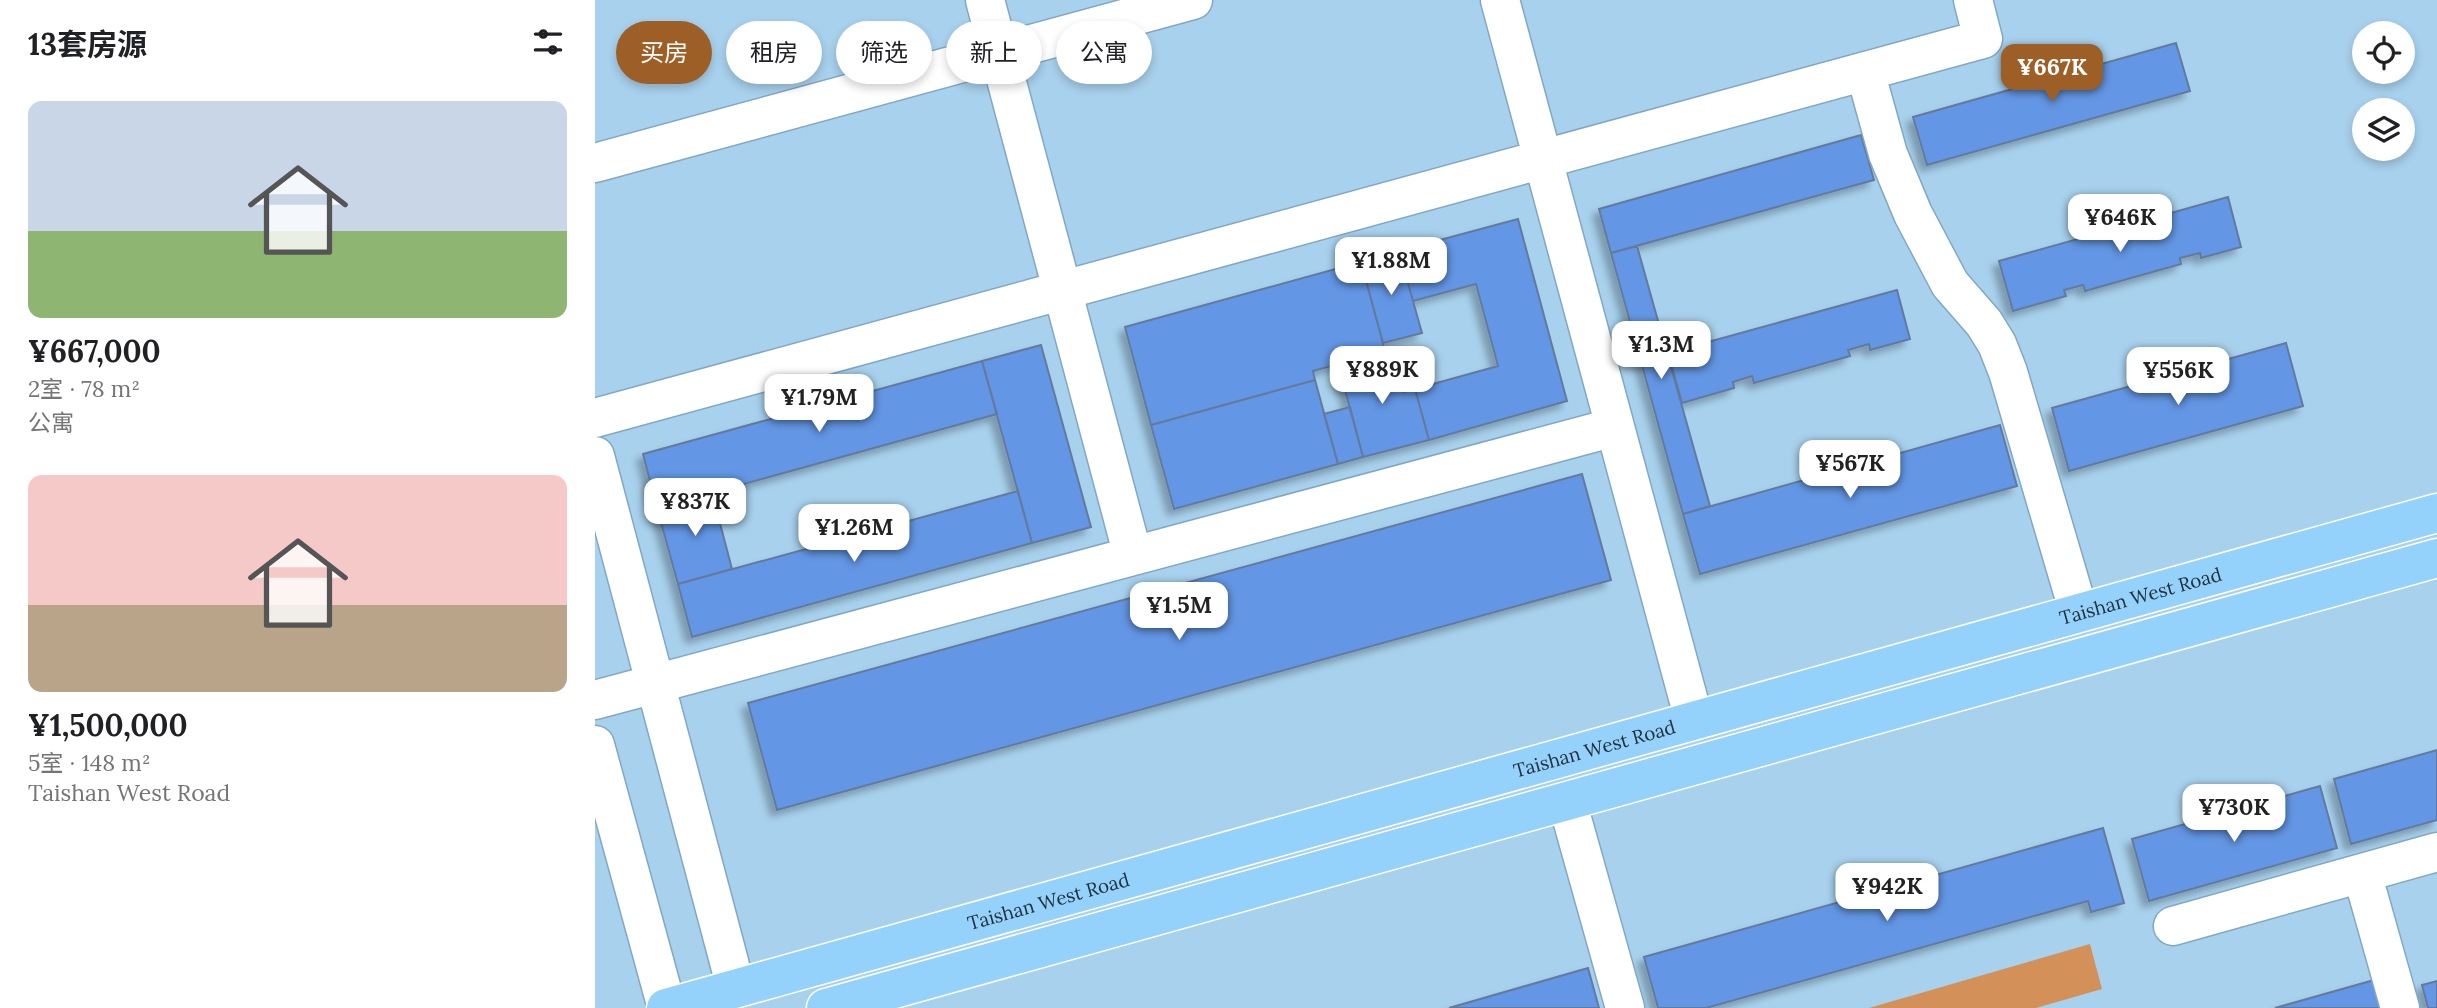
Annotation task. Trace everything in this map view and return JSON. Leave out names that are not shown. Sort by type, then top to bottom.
[{"type":"highway","name":"Taishan West Road","points":[[666,1008],[2437,513]]},
{"type":"highway","points":[[826,1008],[2437,558]]},
{"type":"street","points":[[985,0],[991,21]]},
{"type":"street","points":[[1042,41],[1193,0]]},
{"type":"street","points":[[1500,0],[1694,720]]},
{"type":"street","points":[[595,418],[1983,39],[1973,0]]},
{"type":"street","points":[[595,163],[946,67]]},
{"type":"street","points":[[1865,71],[1888,154],[1913,214],[1950,284],[1990,334],[2008,372],[2079,613]]},
{"type":"street","points":[[1007,84],[1133,556]]},
{"type":"street","points":[[595,700],[1615,427]]},
{"type":"street","points":[[595,456],[655,684],[745,986]]},
{"type":"street","points":[[595,746],[666,1008]]},
{"type":"street","points":[[1567,801],[1625,1008]]},
{"type":"street","points":[[2173,926],[2437,852]]},
{"type":"street","points":[[2363,873],[2400,1008]]},
{"type":"shaded area","points":[[2090,944],[2102,989],[2036,1008],[1869,1008]]},
{"type":"building","points":[[2176,43],[2190,91],[1927,165],[1913,117]]},
{"type":"building","points":[[1861,135],[1874,180],[1611,253],[1599,209]]},
{"type":"building","points":[[2228,197],[2241,247],[2201,258],[2200,253],[2180,258],[2181,264],[2085,291],[2083,285],[2064,290],[2066,296],[2013,311],[1999,261]]},
{"type":"building","points":[[1518,219],[1567,401],[1429,440],[1415,389],[1498,366],[1476,284],[1413,301],[1399,251]]},
{"type":"building","points":[[1637,246],[1710,506],[1683,514],[1611,253]]},
{"type":"building","points":[[1399,251],[1422,333],[1383,343],[1361,262]]},
{"type":"building","points":[[1361,262],[1385,351],[1313,371],[1315,380],[1151,425],[1125,327]]},
{"type":"building","points":[[1897,290],[1910,339],[1870,350],[1869,344],[1848,350],[1850,356],[1754,383],[1752,376],[1733,382],[1734,388],[1682,403],[1668,353]]},
{"type":"building","points":[[2286,343],[2303,406],[2069,471],[2052,408]]},
{"type":"building","points":[[1041,345],[1091,527],[1032,543],[982,361]]},
{"type":"building","points":[[1393,353],[1403,392],[1415,389],[1429,440],[1363,457],[1339,368]]},
{"type":"building","points":[[982,361],[997,414],[657,508],[643,454]]},
{"type":"building","points":[[1315,380],[1338,464],[1174,509],[1151,425]]},
{"type":"building","points":[[1350,407],[1363,457],[1338,464],[1324,414]]},
{"type":"building","points":[[2000,425],[2017,486],[1700,574],[1683,514]]},
{"type":"building","points":[[1582,474],[1611,580],[777,810],[748,703]]},
{"type":"building","points":[[1018,491],[1032,543],[692,637],[678,584]]},
{"type":"building","points":[[712,493],[732,569],[678,584],[657,508]]},
{"type":"building","points":[[2437,750],[2437,820],[2351,844],[2334,779]]},
{"type":"building","points":[[2320,786],[2337,848],[2149,901],[2132,839]]},
{"type":"building","points":[[2103,828],[2124,903],[2091,912],[2088,901],[1706,1008],[1658,1008],[1644,957]]},
{"type":"building","points":[[1588,968],[1599,1008],[1449,1008]]},
{"type":"building","points":[[2374,980],[2382,1008],[2275,1008]]},
{"type":"building","points":[[2437,981],[2437,1008],[2428,1008],[2422,985]]}]
